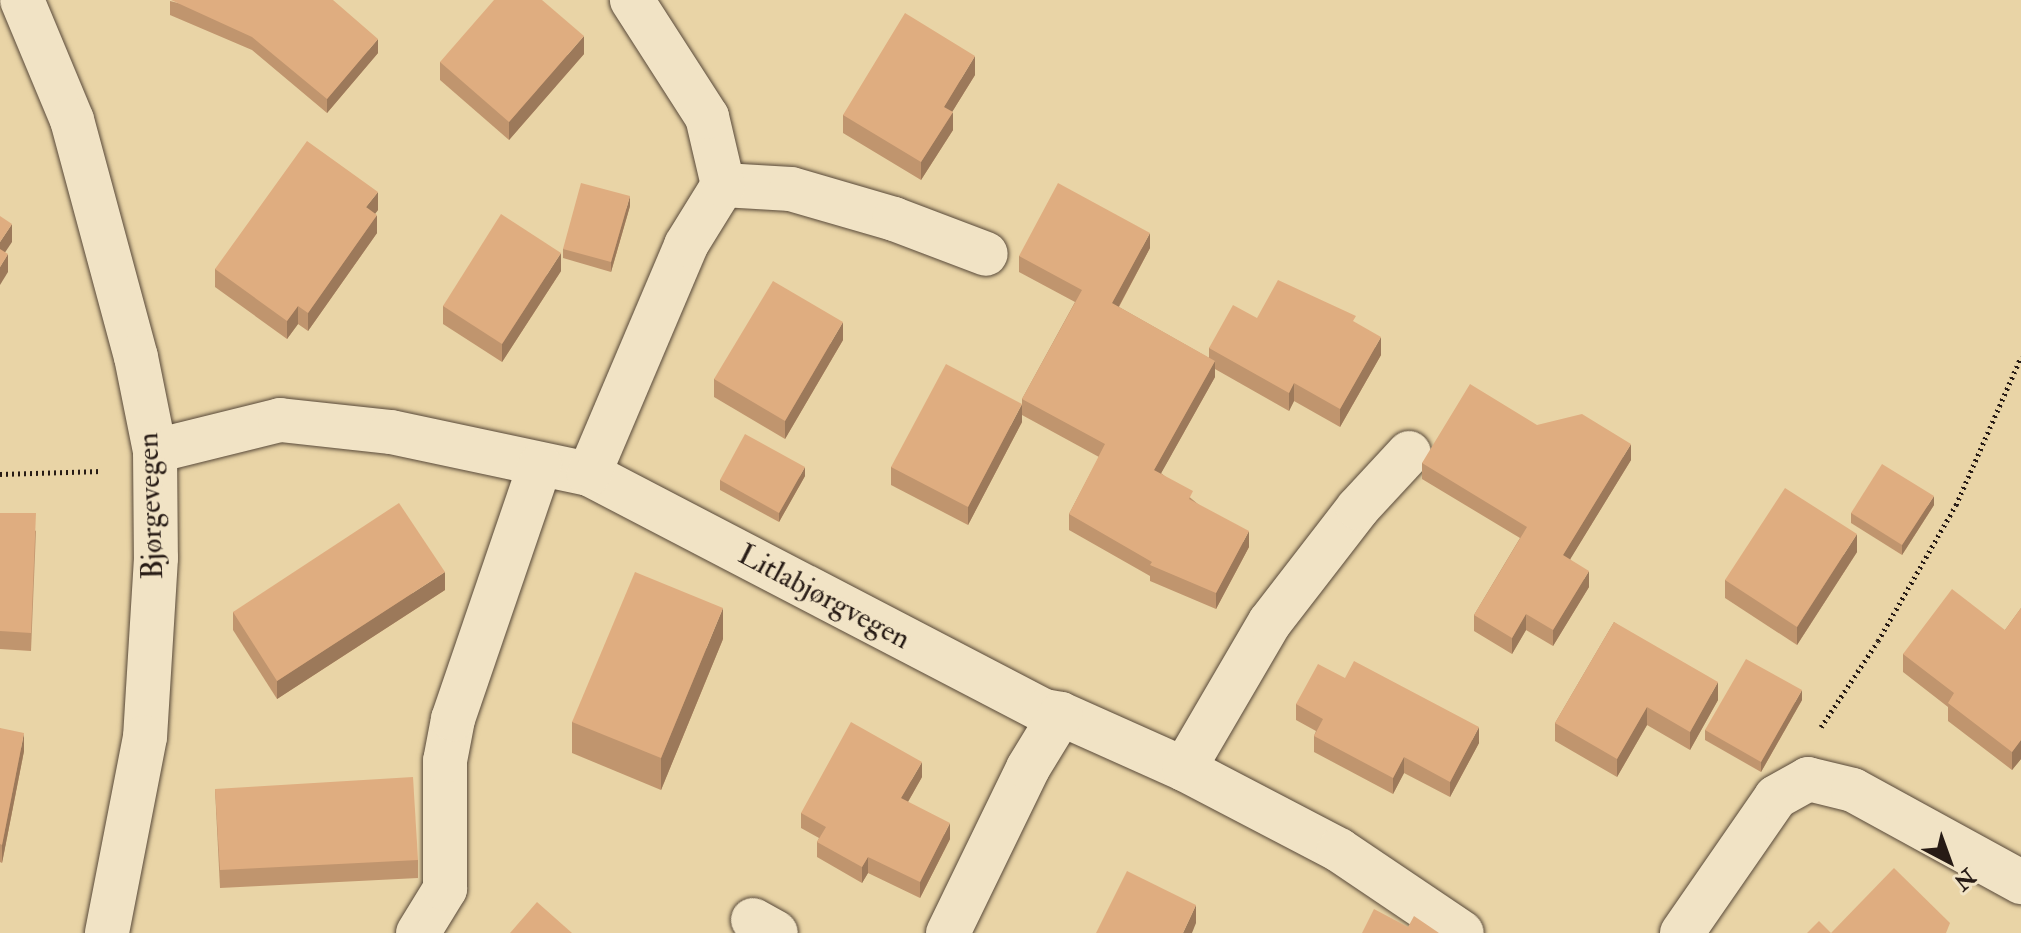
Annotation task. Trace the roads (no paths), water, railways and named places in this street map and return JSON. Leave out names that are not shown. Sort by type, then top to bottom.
[{"type":"street","name":"Bjørgevegen","points":[[22,0],[72,120],[136,357],[155,451],[156,558],[145,737],[107,933]]},
{"type":"street","points":[[589,474],[686,245],[723,185],[707,117],[632,0]]},
{"type":"street","points":[[723,185],[791,189],[894,219],[986,254]]},
{"type":"street","name":"Litlabjørgvegen","points":[[155,451],[280,420],[391,432],[589,474],[1044,711],[1061,714],[1184,769],[1339,850],[1462,933]]},
{"type":"street","points":[[1184,769],[1270,622],[1358,508],[1409,453]]},
{"type":"street","points":[[418,933],[445,889],[445,761],[481,627],[540,465]]},
{"type":"street","points":[[948,933],[1028,768],[1061,714]]},
{"type":"street","points":[[1682,933],[1749,832],[1787,787],[1808,779],[1834,782],[2021,882]]}]
